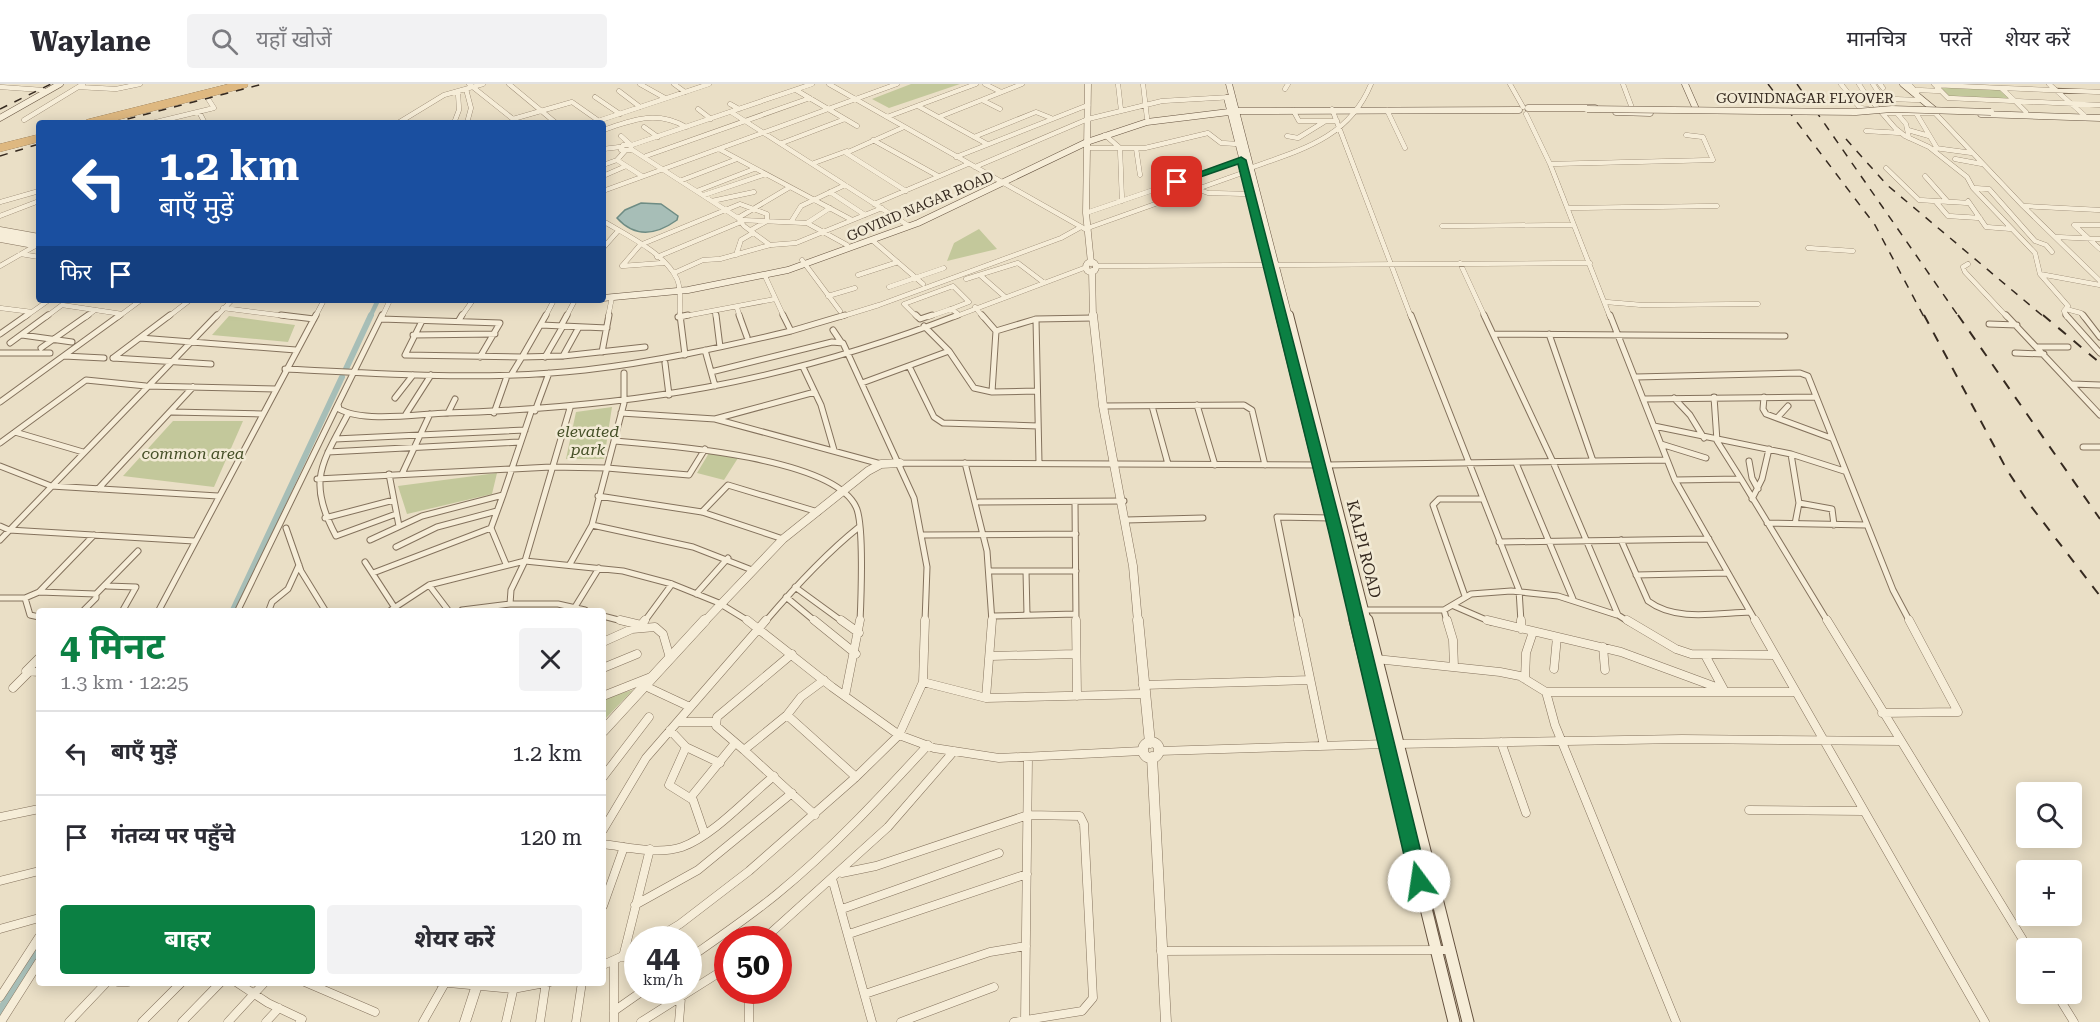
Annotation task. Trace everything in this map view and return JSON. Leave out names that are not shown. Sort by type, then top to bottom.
[{"type":"highway","points":[[110,120],[244,84]]},
{"type":"highway","points":[[102,120],[253,84]]},
{"type":"highway","points":[[0,146],[36,138]]},
{"type":"main road","points":[[0,114],[55,84]]},
{"type":"main road","points":[[22,102],[55,84]]},
{"type":"main road","points":[[0,114],[55,84]]},
{"type":"main road","name":"KALPI ROAD","points":[[1224,84],[1232,105],[1322,465],[1400,744],[1468,1022]]},
{"type":"main road","name":"KALPI ROAD","points":[[1229,84],[1241,160],[1248,170],[1251,194],[1271,266]]},
{"type":"main road","name":"GOVINDNAGAR FLYOVER","points":[[1685,84],[1696,109]]},
{"type":"main road","name":"GOVINDNAGAR FLYOVER","points":[[1903,84],[1911,88],[1920,100],[1933,110]]},
{"type":"main road","points":[[0,114],[41,90]]},
{"type":"main road","points":[[1232,105],[1293,110],[1698,113],[1696,109],[1527,110]]},
{"type":"main road","name":"GOVIND NAGAR ROAD","points":[[1087,143],[1147,118],[1232,105]]},
{"type":"main road","name":"GOVIND NAGAR ROAD","points":[[606,298],[765,276],[872,240],[1105,135],[1166,118],[1232,105]]},
{"type":"main road","name":"GOVINDNAGAR FLYOVER","points":[[1527,110],[1856,112],[1892,109],[2081,116]]},
{"type":"main road","points":[[1933,110],[2058,115]]},
{"type":"main road","points":[[1933,110],[2100,117]]},
{"type":"main road","name":"GOVIND NAGAR ROAD","points":[[606,293],[678,288],[762,272],[804,262],[848,244],[907,225]]},
{"type":"main road","points":[[2,236],[36,243]]},
{"type":"main road","name":"KALPI ROAD","points":[[1322,465],[1332,518],[1454,1022]]},
{"type":"street","points":[[24,120],[83,84]]},
{"type":"street","points":[[78,87],[116,89],[140,84]]},
{"type":"street","points":[[403,120],[451,92],[483,84]]},
{"type":"street","points":[[509,84],[552,120]]},
{"type":"street","points":[[640,84],[665,99]]},
{"type":"street","points":[[674,84],[686,92]]},
{"type":"street","points":[[602,120],[709,84]]},
{"type":"street","points":[[606,149],[622,149],[812,84]]},
{"type":"street","points":[[829,84],[1084,228]]},
{"type":"street","points":[[880,84],[887,88]]},
{"type":"street","points":[[606,190],[897,84]]},
{"type":"street","points":[[887,117],[976,84]]},
{"type":"street","points":[[985,84],[1001,92]]},
{"type":"street","points":[[939,117],[1022,84]]},
{"type":"street","points":[[1088,84],[1084,228],[1091,267],[1093,318],[1102,406],[1124,501],[1150,743]]},
{"type":"street","points":[[1118,84],[1121,110]]},
{"type":"street","points":[[1143,84],[1147,118]]},
{"type":"street","points":[[285,369],[413,375],[549,373],[626,365],[685,355],[791,331],[879,305],[1308,147],[1340,129],[1358,110],[1371,84]]},
{"type":"street","points":[[1510,84],[1527,110],[1550,164],[1675,480],[1985,1022]]},
{"type":"street","points":[[1623,84],[1632,108]]},
{"type":"street","points":[[1841,84],[1861,109],[1916,113],[1933,110]]},
{"type":"street","points":[[1859,84],[1867,97],[1901,133],[1931,148],[1967,177],[1973,188],[2037,255],[2040,274],[2066,304],[2064,313],[2100,353]]},
{"type":"street","points":[[1873,84],[1880,95]]},
{"type":"street","points":[[1921,84],[1928,91]]},
{"type":"street","points":[[1935,84],[2100,92]]},
{"type":"street","points":[[1935,84],[1948,98],[2100,105]]},
{"type":"street","points":[[1997,84],[2026,112]]},
{"type":"street","points":[[2049,84],[2081,116]]},
{"type":"street","points":[[473,85],[513,119],[574,103],[598,120]]},
{"type":"street","points":[[0,87],[41,90]]},
{"type":"street","points":[[451,92],[452,87]]},
{"type":"street","points":[[1911,88],[1941,91]]},
{"type":"street","points":[[1911,88],[2100,283]]},
{"type":"street","points":[[466,89],[471,108],[468,120]]},
{"type":"street","points":[[2014,89],[2028,102]]},
{"type":"street","points":[[2028,89],[2043,102]]},
{"type":"street","points":[[796,90],[857,126]]},
{"type":"street","points":[[2041,90],[2054,103]]},
{"type":"street","points":[[455,120],[459,110],[458,92]]},
{"type":"street","points":[[619,92],[640,107]]},
{"type":"street","points":[[164,120],[214,108],[206,95]]},
{"type":"street","points":[[1853,98],[1880,95],[1890,99],[1920,100]]},
{"type":"street","points":[[595,97],[620,114]]},
{"type":"street","points":[[645,156],[748,122],[810,98]]},
{"type":"street","points":[[982,100],[1000,109]]},
{"type":"street","points":[[975,167],[1088,119],[1145,104],[1162,101],[1232,105]]},
{"type":"street","points":[[730,104],[739,109]]},
{"type":"street","points":[[956,157],[1088,105]]},
{"type":"street","points":[[918,106],[987,144]]},
{"type":"street","points":[[698,109],[711,119]]},
{"type":"street","points":[[1332,109],[1467,463],[1519,590],[1521,629]]},
{"type":"street","points":[[1293,110],[1297,121],[1337,121]]},
{"type":"street","points":[[1387,110],[1406,148]]},
{"type":"street","points":[[199,111],[204,120]]},
{"type":"street","points":[[732,112],[907,225]]},
{"type":"street","points":[[974,136],[1036,112],[1051,118]]},
{"type":"street","points":[[1896,112],[1908,130],[1909,138]]},
{"type":"street","points":[[1916,113],[1937,148]]},
{"type":"street","points":[[606,129],[659,115],[671,117],[686,127]]},
{"type":"street","points":[[783,143],[845,119]]},
{"type":"street","points":[[1287,136],[1298,138],[1326,121]]},
{"type":"street","points":[[644,127],[658,137]]},
{"type":"street","points":[[814,163],[904,127]]},
{"type":"street","points":[[1908,130],[1929,136]]},
{"type":"street","points":[[1866,131],[1901,133]]},
{"type":"street","points":[[1087,143],[1136,148],[1208,133],[1214,141],[1222,145],[1238,144]]},
{"type":"street","points":[[1105,135],[1120,148],[1122,201]]},
{"type":"street","points":[[1550,164],[1713,159],[1703,137],[1686,135]]},
{"type":"street","points":[[621,136],[663,169],[740,220],[770,245]]},
{"type":"street","points":[[873,140],[938,176]]},
{"type":"street","points":[[719,148],[754,169],[852,220]]},
{"type":"street","points":[[1136,148],[1140,175]]},
{"type":"street","points":[[1931,148],[1972,153]]},
{"type":"street","points":[[606,164],[617,160],[622,149]]},
{"type":"street","points":[[847,151],[906,191]]},
{"type":"street","points":[[682,180],[738,159]]},
{"type":"street","points":[[1955,159],[1961,162],[1983,164]]},
{"type":"street","points":[[617,160],[642,176]]},
{"type":"street","points":[[1086,213],[1241,160]]},
{"type":"street","points":[[874,204],[968,164]]},
{"type":"street","points":[[606,175],[626,166]]},
{"type":"street","points":[[1886,168],[1919,200],[1968,202],[1986,227],[2013,230]]},
{"type":"street","points":[[697,191],[754,169]]},
{"type":"street","points":[[704,195],[766,174]]},
{"type":"street","points":[[1925,176],[1948,202]]},
{"type":"street","points":[[732,177],[740,184]]},
{"type":"street","points":[[791,222],[798,208],[845,185]]},
{"type":"street","points":[[657,257],[740,220],[754,208],[790,187]]},
{"type":"street","points":[[1973,188],[1989,189],[2035,241],[2046,245],[2052,252]]},
{"type":"street","points":[[1197,189],[1208,193],[1251,194]]},
{"type":"street","points":[[0,202],[36,192]]},
{"type":"street","points":[[712,201],[753,192]]},
{"type":"street","points":[[830,192],[865,215]]},
{"type":"street","points":[[1935,201],[1948,216],[1980,218]]},
{"type":"street","points":[[0,216],[36,202]]},
{"type":"street","points":[[663,263],[622,266],[640,245],[743,204],[767,214],[767,221]]},
{"type":"street","points":[[1568,208],[1717,206]]},
{"type":"street","points":[[807,223],[830,208]]},
{"type":"street","points":[[674,273],[697,262],[736,255],[770,245],[789,245],[882,208]]},
{"type":"street","points":[[2009,209],[2100,210]]},
{"type":"street","points":[[740,220],[807,223],[848,244]]},
{"type":"street","points":[[736,255],[741,240],[767,221]]},
{"type":"street","points":[[606,223],[657,257],[674,273],[678,288],[678,317],[685,355]]},
{"type":"street","points":[[1443,226],[1574,225]]},
{"type":"street","points":[[2100,225],[2074,225],[2100,249]]},
{"type":"street","points":[[606,245],[618,231]]},
{"type":"street","points":[[0,244],[2,236]]},
{"type":"street","points":[[2055,237],[2100,239]]},
{"type":"street","points":[[872,240],[924,284]]},
{"type":"street","points":[[0,266],[36,244]]},
{"type":"street","points":[[1808,248],[1853,251]]},
{"type":"street","points":[[21,254],[36,256]]},
{"type":"street","points":[[804,262],[840,311]]},
{"type":"street","points":[[858,275],[898,262]]},
{"type":"street","points":[[966,279],[1021,263],[1043,282]]},
{"type":"street","points":[[1460,263],[1553,462],[1618,615]]},
{"type":"street","points":[[338,404],[339,409],[348,414],[533,412],[624,403],[669,395],[803,367],[850,354],[1004,296],[1091,267],[1590,263]]},
{"type":"street","points":[[1968,264],[1963,267],[1965,272],[2018,325],[2100,415]]},
{"type":"street","points":[[889,287],[944,268]]},
{"type":"street","points":[[2089,270],[2100,271]]},
{"type":"street","points":[[2040,274],[2100,283]]},
{"type":"street","points":[[980,275],[1004,296]]},
{"type":"street","points":[[765,276],[791,331]]},
{"type":"street","points":[[952,286],[969,302],[951,309],[920,319],[904,304],[952,286]]},
{"type":"street","points":[[828,296],[855,288]]},
{"type":"street","points":[[602,352],[612,297]]},
{"type":"street","points":[[678,317],[737,308],[775,299]]},
{"type":"street","points":[[1606,302],[1642,305],[1758,304]]},
{"type":"street","points":[[0,334],[45,303]]},
{"type":"street","points":[[0,402],[137,303]]},
{"type":"street","points":[[186,303],[113,358],[211,364]]},
{"type":"street","points":[[0,540],[169,362],[229,303]]},
{"type":"street","points":[[160,608],[285,369],[322,303]]},
{"type":"street","points":[[239,608],[389,303]]},
{"type":"street","points":[[459,320],[471,303]]},
{"type":"street","points":[[511,375],[542,325],[553,303]]},
{"type":"street","points":[[545,357],[574,303]]},
{"type":"street","points":[[10,343],[62,306],[122,314]]},
{"type":"street","points":[[975,307],[996,331],[992,392]]},
{"type":"street","points":[[0,308],[32,312]]},
{"type":"street","points":[[223,308],[314,319]]},
{"type":"street","points":[[737,308],[747,337]]},
{"type":"street","points":[[951,309],[957,313]]},
{"type":"street","points":[[2066,309],[2081,313],[2100,337]]},
{"type":"street","points":[[41,348],[95,310]]},
{"type":"street","points":[[715,311],[720,347]]},
{"type":"street","points":[[996,331],[1036,319],[1093,318]]},
{"type":"street","points":[[381,319],[500,323],[480,357]]},
{"type":"street","points":[[1036,319],[1039,464]]},
{"type":"street","points":[[422,321],[405,355],[545,357],[645,347]]},
{"type":"street","points":[[1989,324],[2018,325]]},
{"type":"street","points":[[542,325],[607,328]]},
{"type":"street","points":[[924,326],[949,351],[974,388],[992,392],[1038,391]]},
{"type":"street","points":[[563,356],[579,327]]},
{"type":"street","points":[[673,926],[726,889],[815,815],[899,735],[922,682],[927,567],[923,534],[914,498],[850,354],[833,330]]},
{"type":"street","points":[[413,335],[495,334]]},
{"type":"street","points":[[1493,334],[1785,336]]},
{"type":"street","points":[[1549,334],[1593,461]]},
{"type":"street","points":[[21,335],[72,342]]},
{"type":"street","points":[[140,338],[296,350]]},
{"type":"street","points":[[711,372],[841,342]]},
{"type":"street","points":[[2038,347],[2068,347]]},
{"type":"street","points":[[705,350],[715,386]]},
{"type":"street","points":[[861,383],[949,351]]},
{"type":"street","points":[[0,353],[50,353]]},
{"type":"street","points":[[2015,353],[2044,354]]},
{"type":"street","points":[[64,356],[104,358]]},
{"type":"street","points":[[665,363],[669,395]]},
{"type":"street","points":[[909,366],[934,417],[943,423],[1038,426]]},
{"type":"street","points":[[803,367],[834,442],[834,450]]},
{"type":"street","points":[[506,564],[491,528],[520,442],[549,373]]},
{"type":"street","points":[[570,564],[592,525],[624,403],[624,373]]},
{"type":"street","points":[[1636,377],[1800,373],[1808,376],[1893,590],[1958,712],[1882,713]]},
{"type":"street","points":[[395,398],[413,375]]},
{"type":"street","points":[[406,414],[431,375]]},
{"type":"street","points":[[0,443],[86,380],[146,386],[276,389]]},
{"type":"street","points":[[494,413],[506,380]]},
{"type":"street","points":[[2072,384],[2100,385]]},
{"type":"street","points":[[98,489],[193,387]]},
{"type":"street","points":[[715,419],[740,410],[815,392]]},
{"type":"street","points":[[1714,397],[1717,441],[2022,938]]},
{"type":"street","points":[[1764,397],[1764,412],[1831,438]]},
{"type":"street","points":[[1643,399],[1815,397]]},
{"type":"street","points":[[1674,398],[1690,415],[1704,438]]},
{"type":"street","points":[[448,413],[455,399]]},
{"type":"street","points":[[1197,405],[1215,465]]},
{"type":"street","points":[[1102,406],[1250,407],[1265,465]]},
{"type":"street","points":[[1152,406],[1168,464]]},
{"type":"street","points":[[1776,418],[1788,406]]},
{"type":"street","points":[[514,606],[511,590],[525,561],[570,408]]},
{"type":"street","points":[[171,412],[262,414]]},
{"type":"street","points":[[621,413],[715,419],[881,464],[1322,465],[1666,460]]},
{"type":"street","points":[[348,414],[317,479],[320,509],[336,536],[396,514]]},
{"type":"street","points":[[402,474],[430,414]]},
{"type":"street","points":[[1654,426],[1717,441],[1791,454],[1844,471]]},
{"type":"street","points":[[335,439],[525,430]]},
{"type":"street","points":[[15,432],[83,452]]},
{"type":"street","points":[[614,441],[737,454],[813,476],[846,491],[854,499],[859,527],[862,583],[860,633],[845,696]]},
{"type":"street","points":[[328,452],[520,442]]},
{"type":"street","points":[[1661,444],[1706,458]]},
{"type":"street","points":[[2083,447],[2100,447]]},
{"type":"street","points":[[317,479],[551,467],[607,468],[689,475],[705,449]]},
{"type":"street","points":[[1752,499],[1758,489],[1768,449]]},
{"type":"street","points":[[1791,454],[1799,503],[1795,524]]},
{"type":"street","points":[[1749,461],[1751,474],[1758,489]]},
{"type":"street","points":[[965,463],[979,502],[991,571],[994,616],[992,656],[986,698]]},
{"type":"street","points":[[1516,463],[1573,599]]},
{"type":"street","points":[[606,728],[720,603],[783,539],[881,464]]},
{"type":"street","points":[[0,466],[51,486],[219,496]]},
{"type":"street","points":[[389,474],[399,526]]},
{"type":"street","points":[[1675,480],[1741,479]]},
{"type":"street","points":[[702,512],[728,485],[818,512]]},
{"type":"street","points":[[370,540],[441,510],[503,495]]},
{"type":"street","points":[[598,496],[702,512],[783,539]]},
{"type":"street","points":[[1465,596],[1433,504],[1439,499],[1481,499]]},
{"type":"street","points":[[325,518],[394,500]]},
{"type":"street","points":[[979,502],[1124,501]]},
{"type":"street","points":[[1075,502],[1077,696]]},
{"type":"street","points":[[1799,503],[1832,509],[1834,525]]},
{"type":"street","points":[[396,547],[445,524],[497,512]]},
{"type":"street","points":[[1324,746],[1277,517],[1332,518]]},
{"type":"street","points":[[1126,520],[1203,518]]},
{"type":"street","points":[[1767,524],[1866,525]]},
{"type":"street","points":[[592,525],[662,538],[728,558],[752,570]]},
{"type":"street","points":[[0,526],[9,530],[194,542]]},
{"type":"street","points":[[606,825],[646,758],[795,587],[836,545],[859,527]]},
{"type":"street","points":[[286,528],[299,566],[324,608]]},
{"type":"street","points":[[373,573],[423,552],[491,528]]},
{"type":"street","points":[[923,534],[1076,534]]},
{"type":"street","points":[[0,598],[26,598],[39,592],[94,535]]},
{"type":"street","points":[[1499,542],[1709,539]]},
{"type":"street","points":[[1621,540],[1648,601],[1662,611],[1750,612]]},
{"type":"street","points":[[39,592],[96,594],[107,586],[138,551]]},
{"type":"street","points":[[696,594],[728,558]]},
{"type":"street","points":[[394,608],[429,585],[506,564],[525,561],[624,571],[672,584],[720,603],[759,627],[824,680],[899,735],[927,745],[999,758],[1142,751],[1147,756],[1386,744],[1900,741]]},
{"type":"street","points":[[365,562],[392,608]]},
{"type":"street","points":[[270,608],[272,602],[288,589],[299,566]]},
{"type":"street","points":[[575,607],[599,568]]},
{"type":"street","points":[[991,571],[1076,571]]},
{"type":"street","points":[[1026,571],[1027,615]]},
{"type":"street","points":[[1636,575],[1728,573]]},
{"type":"street","points":[[606,641],[640,625],[672,584]]},
{"type":"street","points":[[429,585],[446,608]]},
{"type":"street","points":[[107,586],[136,587],[124,608]]},
{"type":"street","points":[[795,587],[860,633]]},
{"type":"street","points":[[1364,610],[1444,610],[1454,606],[1465,596],[1519,590],[1538,591],[1573,599],[1618,615],[1676,649],[1705,655],[1774,655]]},
{"type":"street","points":[[86,608],[96,598],[96,594]]},
{"type":"street","points":[[786,597],[856,654]]},
{"type":"street","points":[[26,598],[30,615],[36,616]]},
{"type":"street","points":[[537,608],[539,603]]},
{"type":"street","points":[[488,608],[539,603],[578,608]]},
{"type":"street","points":[[1454,606],[1494,623],[1603,647],[1724,690]]},
{"type":"street","points":[[1444,610],[1454,640],[1454,667]]},
{"type":"street","points":[[994,616],[1076,614]]},
{"type":"street","points":[[606,617],[655,627],[663,633],[670,658]]},
{"type":"street","points":[[1526,679],[1526,653],[1533,632]]},
{"type":"street","points":[[1554,669],[1557,637]]},
{"type":"street","points":[[1603,647],[1605,670]]},
{"type":"street","points":[[606,667],[637,654]]},
{"type":"street","points":[[678,722],[701,724],[714,722],[732,702],[792,654]]},
{"type":"street","points":[[992,656],[1076,654]]},
{"type":"street","points":[[1705,655],[1724,690]]},
{"type":"street","points":[[1376,659],[1500,672],[1526,679],[1546,692],[1724,690],[1795,692]]},
{"type":"street","points":[[36,661],[26,671],[36,672]]},
{"type":"street","points":[[13,688],[30,671]]},
{"type":"street","points":[[606,695],[654,676]]},
{"type":"street","points":[[744,750],[787,715],[801,696],[824,680]]},
{"type":"street","points":[[922,682],[986,698],[1077,696],[1143,689],[1310,680]]},
{"type":"street","points":[[645,686],[690,707]]},
{"type":"street","points":[[1546,692],[1550,710],[1676,1022]]},
{"type":"street","points":[[787,715],[856,777]]},
{"type":"street","points":[[606,773],[649,717]]},
{"type":"street","points":[[714,722],[815,815]]},
{"type":"street","points":[[670,730],[686,747],[720,763]]},
{"type":"street","points":[[1501,742],[1526,813]]},
{"type":"street","points":[[691,797],[735,743]]},
{"type":"street","points":[[1142,751],[1145,744],[1155,744],[1161,951],[1166,1022]]},
{"type":"street","points":[[702,949],[756,912],[789,884],[845,833],[927,745]]},
{"type":"street","points":[[686,747],[669,783],[671,788],[691,797],[704,832]]},
{"type":"street","points":[[781,926],[833,882],[892,823],[954,751]]},
{"type":"street","points":[[1025,1020],[1028,758]]},
{"type":"street","points":[[606,844],[650,849],[681,847],[704,832],[774,776]]},
{"type":"street","points":[[635,906],[661,895],[689,876],[742,836],[792,793]]},
{"type":"street","points":[[0,817],[36,810]]},
{"type":"street","points":[[1749,810],[1863,811]]},
{"type":"street","points":[[842,873],[876,866],[1028,815],[1074,815],[1083,819],[1093,998],[1082,1011],[1014,1022]]},
{"type":"street","points":[[606,898],[624,847]]},
{"type":"street","points":[[606,964],[623,957],[650,849]]},
{"type":"street","points":[[842,909],[999,853]]},
{"type":"street","points":[[0,881],[36,872]]},
{"type":"street","points":[[849,934],[1027,874]]},
{"type":"street","points":[[833,882],[872,1022]]},
{"type":"street","points":[[0,929],[36,919]]},
{"type":"street","points":[[0,997],[36,942]]},
{"type":"street","points":[[866,994],[990,952],[1026,946]]},
{"type":"street","points":[[1161,951],[1450,950]]},
{"type":"street","points":[[614,961],[614,1022]]},
{"type":"street","points":[[1,1022],[36,967]]},
{"type":"street","points":[[69,1022],[103,986]]},
{"type":"street","points":[[142,1022],[178,986]]},
{"type":"street","points":[[182,1022],[217,986]]},
{"type":"street","points":[[242,986],[303,1021]]},
{"type":"street","points":[[228,1022],[261,986]]},
{"type":"street","points":[[314,986],[375,1012]]},
{"type":"street","points":[[423,1022],[443,986]]},
{"type":"street","points":[[465,1022],[477,986]]},
{"type":"street","points":[[506,1022],[514,986]]},
{"type":"street","points":[[540,1022],[546,986]]},
{"type":"street","points":[[576,1022],[581,986]]},
{"type":"street","points":[[901,1022],[994,987]]},
{"type":"street","points":[[614,1011],[624,1004]]},
{"type":"street","points":[[641,1022],[671,1004]]},
{"type":"street","points":[[680,1022],[681,1004]]},
{"type":"street","points":[[749,1004],[749,1022]]},
{"type":"street","points":[[2063,1004],[2074,1022]]},
{"type":"street","points":[[266,1022],[279,1008]]},
{"type":"green space","points":[[911,84],[960,84],[889,108],[872,99]]},
{"type":"green space","points":[[1937,86],[2000,89],[2014,100],[1948,98]]},
{"type":"green space","points":[[979,229],[997,249],[947,261],[954,243]]},
{"type":"green space","points":[[229,316],[295,325],[288,342],[212,335]]},
{"type":"green space","name":"elevated park","points":[[612,407],[604,459],[566,459],[576,412]]},
{"type":"green space","name":"common area","points":[[173,421],[243,421],[214,487],[123,476]]},
{"type":"green space","points":[[709,453],[738,458],[724,480],[697,473]]},
{"type":"green space","points":[[497,473],[492,494],[407,514],[398,486]]},
{"type":"green space","points":[[633,690],[606,718],[606,697]]},
{"type":"water","points":[[641,203],[661,204],[678,216],[677,220],[661,229],[646,232],[631,229],[617,218],[625,210]]},
{"type":"waterway","points":[[370,317],[377,303]]},
{"type":"waterway","points":[[345,371],[371,315]]},
{"type":"waterway","points":[[234,608],[342,377]]},
{"type":"waterway","points":[[0,1011],[36,954]]},
{"type":"railway","points":[[0,109],[51,84]]},
{"type":"railway","points":[[124,120],[263,84]]},
{"type":"railway","points":[[1768,84],[1875,225],[1924,317]]},
{"type":"railway","points":[[1797,84],[1959,317]]},
{"type":"railway","points":[[1846,139],[1887,185],[2044,317]]},
{"type":"railway","points":[[0,156],[36,145]]},
{"type":"railway","points":[[1924,315],[2007,470],[2030,505],[2100,596]]},
{"type":"railway","points":[[1958,315],[2100,519]]},
{"type":"railway","points":[[2043,315],[2100,363]]},
{"type":"route","points":[[1177,182],[1241,160],[1336,533],[1419,881]]}]
